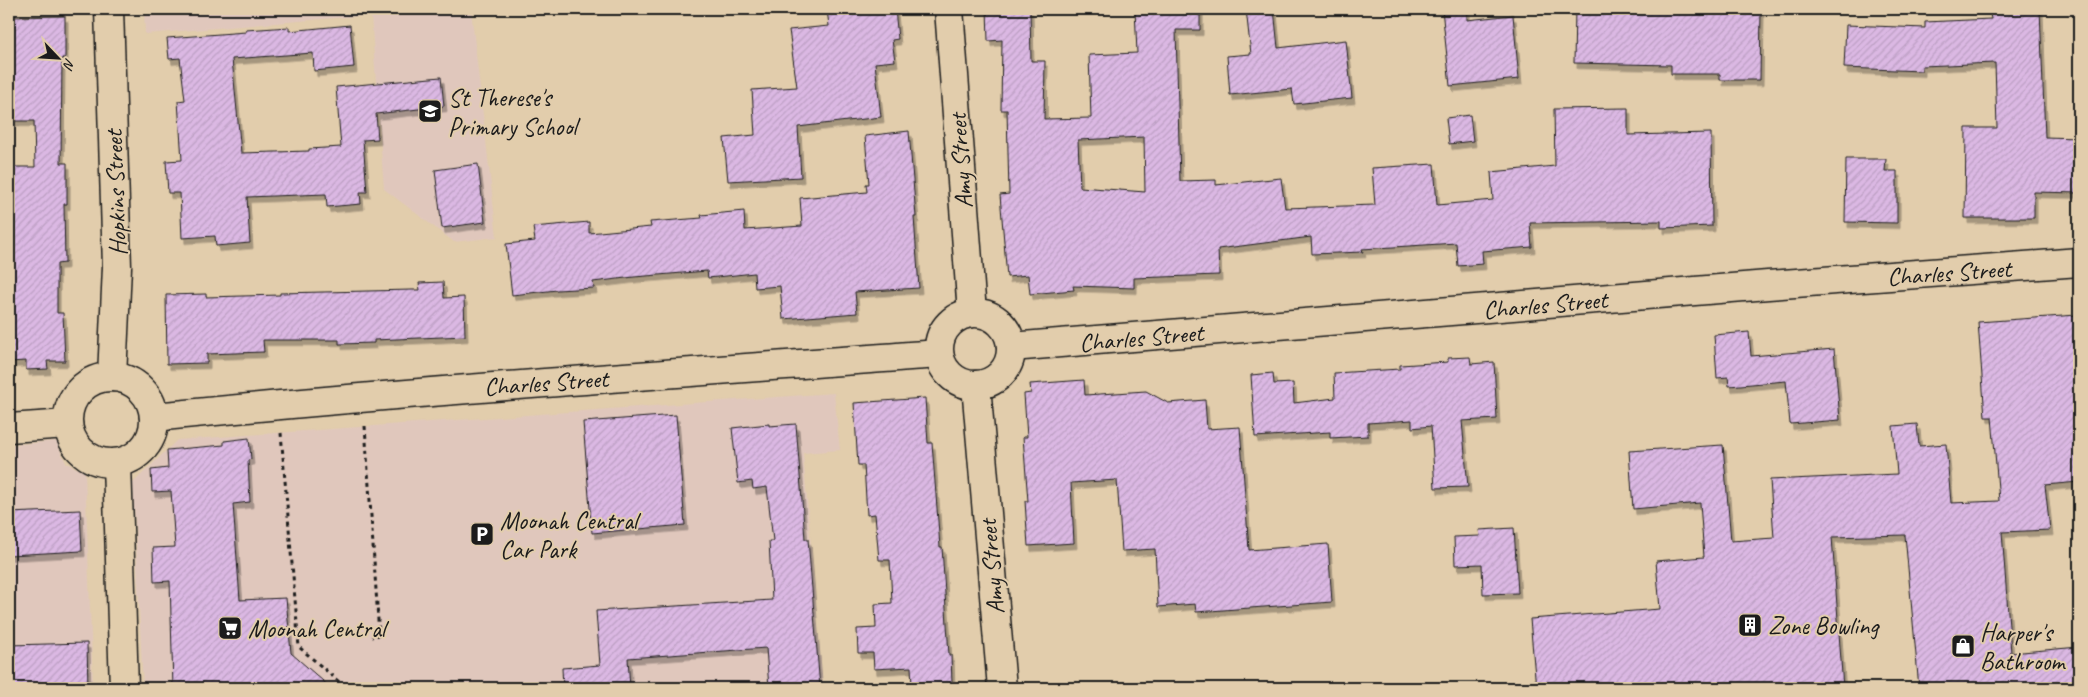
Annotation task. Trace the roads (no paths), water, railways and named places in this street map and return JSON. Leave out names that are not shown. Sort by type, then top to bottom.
[{"type":"street","name":"Hopkins Street","points":[[110,9],[117,267],[112,377]]},
{"type":"street","name":"Amy Street","points":[[948,9],[972,313]]},
{"type":"street","name":"Charles Street","points":[[1011,347],[1768,285],[2079,262]]},
{"type":"street","points":[[972,313],[994,318],[1003,326],[1009,336],[1011,347],[1010,359],[1005,369],[987,383],[976,385],[956,380],[945,368],[939,354],[940,342],[951,322],[960,316],[972,313]]},
{"type":"street","name":"Charles Street","points":[[154,417],[532,383],[939,354]]},
{"type":"street","points":[[112,377],[125,379],[136,385],[145,394],[151,405],[154,417],[153,431],[148,442],[140,452],[129,460],[116,463],[103,462],[84,454],[72,438],[68,424],[69,410],[75,396],[85,386],[98,379],[112,377]]},
{"type":"street","name":"Amy Street","points":[[976,385],[1002,688]]},
{"type":"street","points":[[9,428],[68,424]]},
{"type":"street","points":[[116,463],[124,688]]},
{"type":"place","name":"St Therese's Primary School","points":[[430,111]]},
{"type":"place","name":"Moonah Central Car Park","points":[[482,534]]},
{"type":"place","name":"Zone Bowling","points":[[1750,625]]},
{"type":"place","name":"Moonah Central","points":[[230,628]]},
{"type":"place","name":"Harper's Bathroom","points":[[1963,646]]}]
